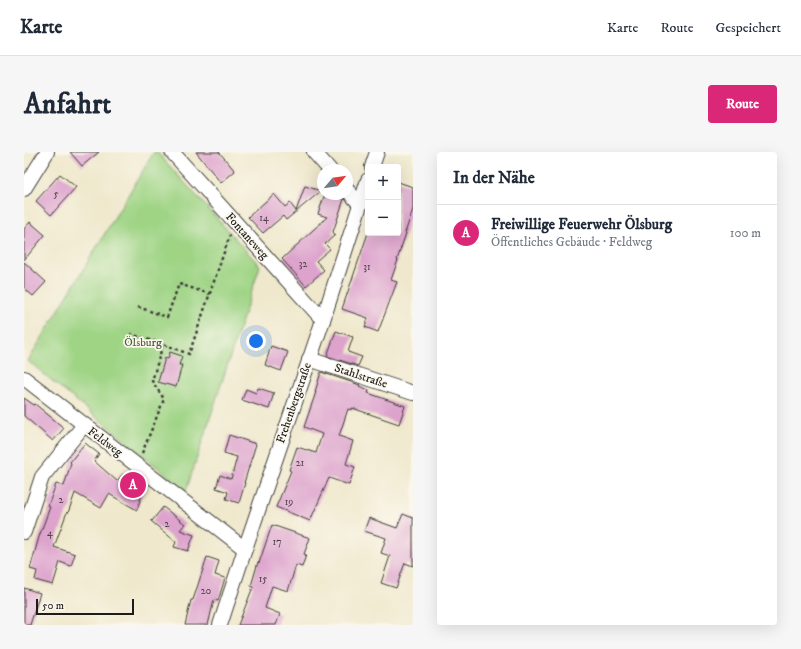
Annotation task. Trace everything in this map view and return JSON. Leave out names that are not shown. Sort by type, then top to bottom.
[{"type":"street","points":[[24,189],[47,152]]},
{"type":"street","name":"Fontaneweg","points":[[172,152],[322,320]]},
{"type":"street","points":[[314,152],[325,164]]},
{"type":"street","points":[[373,164],[377,152]]},
{"type":"street","name":"Frehenbergstraße","points":[[220,625],[365,189]]},
{"type":"street","points":[[353,196],[360,204]]},
{"type":"street","name":"Stahlstraße","points":[[309,359],[413,393]]},
{"type":"street","name":"Feldweg","points":[[24,378],[245,549]]},
{"type":"street","points":[[24,532],[42,477],[84,425]]},
{"type":"path","points":[[130,334],[189,354],[234,222]]},
{"type":"path","points":[[138,307],[167,317],[179,284],[210,294]]},
{"type":"path","points":[[137,466],[164,399],[152,381],[163,344]]},
{"type":"green space","name":"Ölsburg","points":[[154,152],[157,152],[260,266],[186,491],[28,361]]},
{"type":"building","points":[[70,152],[99,152],[82,166]]},
{"type":"building","points":[[196,152],[219,152],[235,171],[221,183]]},
{"type":"building","points":[[60,174],[76,187],[51,215],[36,201]]},
{"type":"building","points":[[401,183],[413,187],[413,209],[391,280],[397,282],[378,332],[365,327],[368,318],[342,309],[367,236],[401,236]]},
{"type":"building","points":[[305,186],[317,190],[317,194],[286,220],[283,216],[263,233],[248,217],[274,194],[285,207],[290,203],[296,211]]},
{"type":"building","points":[[323,200],[344,200],[333,232],[335,235],[325,244],[330,249],[316,261],[324,270],[306,286],[282,259],[327,217],[318,214]]},
{"type":"building","points":[[30,222],[45,235],[24,260],[24,229]]},
{"type":"building","points":[[24,262],[46,282],[33,296],[24,288]]},
{"type":"building","points":[[336,331],[353,337],[348,352],[362,357],[358,366],[327,356]]},
{"type":"building","points":[[271,346],[288,352],[281,371],[265,365]]},
{"type":"building","points":[[170,352],[182,356],[179,365],[182,365],[176,387],[158,382],[165,358],[168,359]]},
{"type":"building","points":[[321,372],[360,385],[359,386],[369,390],[368,393],[405,406],[399,424],[352,408],[352,410],[348,409],[339,436],[353,441],[346,464],[355,467],[349,485],[329,478],[310,521],[276,507],[291,471],[289,470],[297,447],[316,453],[322,434],[304,427]]},
{"type":"building","points":[[258,388],[274,393],[269,409],[242,400],[246,389],[256,393]]},
{"type":"building","points":[[24,398],[34,405],[35,404],[64,428],[53,441],[24,416]]},
{"type":"building","points":[[229,435],[256,444],[239,503],[226,499],[228,492],[216,488],[220,475],[231,479],[237,457],[224,453]]},
{"type":"building","points":[[85,443],[99,454],[94,461],[117,481],[123,474],[143,491],[137,510],[109,494],[101,508],[75,493],[54,547],[75,554],[71,566],[60,562],[53,585],[35,580],[37,571],[30,569],[39,537],[50,507],[48,506],[56,484],[64,486],[71,463],[70,462]]},
{"type":"building","points":[[163,507],[185,524],[180,530],[194,535],[188,551],[174,547],[176,542],[151,521]]},
{"type":"building","points":[[403,514],[413,518],[413,566],[405,563],[396,588],[381,583],[390,556],[381,553],[386,538],[364,531],[369,518],[397,528]]},
{"type":"building","points":[[272,525],[310,538],[304,554],[306,555],[302,567],[296,565],[288,591],[272,586],[265,608],[280,614],[276,625],[238,625],[253,587],[251,586],[258,562],[259,563]]},
{"type":"building","points":[[207,557],[219,561],[215,575],[225,578],[218,601],[214,600],[208,625],[185,625],[191,600],[193,600]]},
{"type":"building","points":[[24,588],[40,593],[30,625],[24,625]]},
{"type":"place","name":"Freiwillige Feuerwehr Ölsburg","points":[[133,485]]}]
